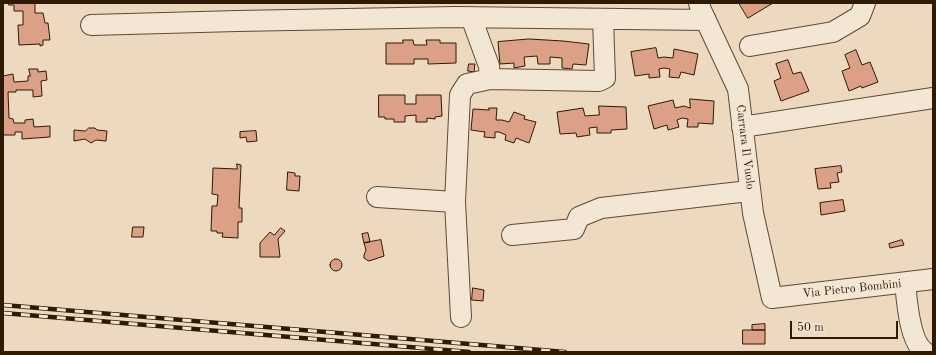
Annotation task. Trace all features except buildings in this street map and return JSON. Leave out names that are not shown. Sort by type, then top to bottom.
[{"type":"street","points":[[750,46],[834,32],[860,16],[865,3]]},
{"type":"street","points":[[91,26],[460,12],[603,19],[702,11]]},
{"type":"street","name":"Carrara Il Vuolo","points":[[702,11],[738,88],[753,213],[772,298]]},
{"type":"street","points":[[460,12],[489,66],[490,78]]},
{"type":"street","points":[[460,317],[455,202],[460,95],[467,84],[490,78],[599,81],[605,78],[603,19]]},
{"type":"street","points":[[742,127],[933,98]]},
{"type":"street","points":[[512,234],[574,229],[579,218],[601,208],[740,192],[750,188]]},
{"type":"street","points":[[377,197],[455,202]]},
{"type":"street","name":"Via Pietro Bombini","points":[[772,298],[933,279]]},
{"type":"street","points":[[905,283],[913,335],[922,350],[925,352]]},
{"type":"railway","points":[[3,305],[565,352]]},
{"type":"railway","points":[[3,313],[469,352]]}]
